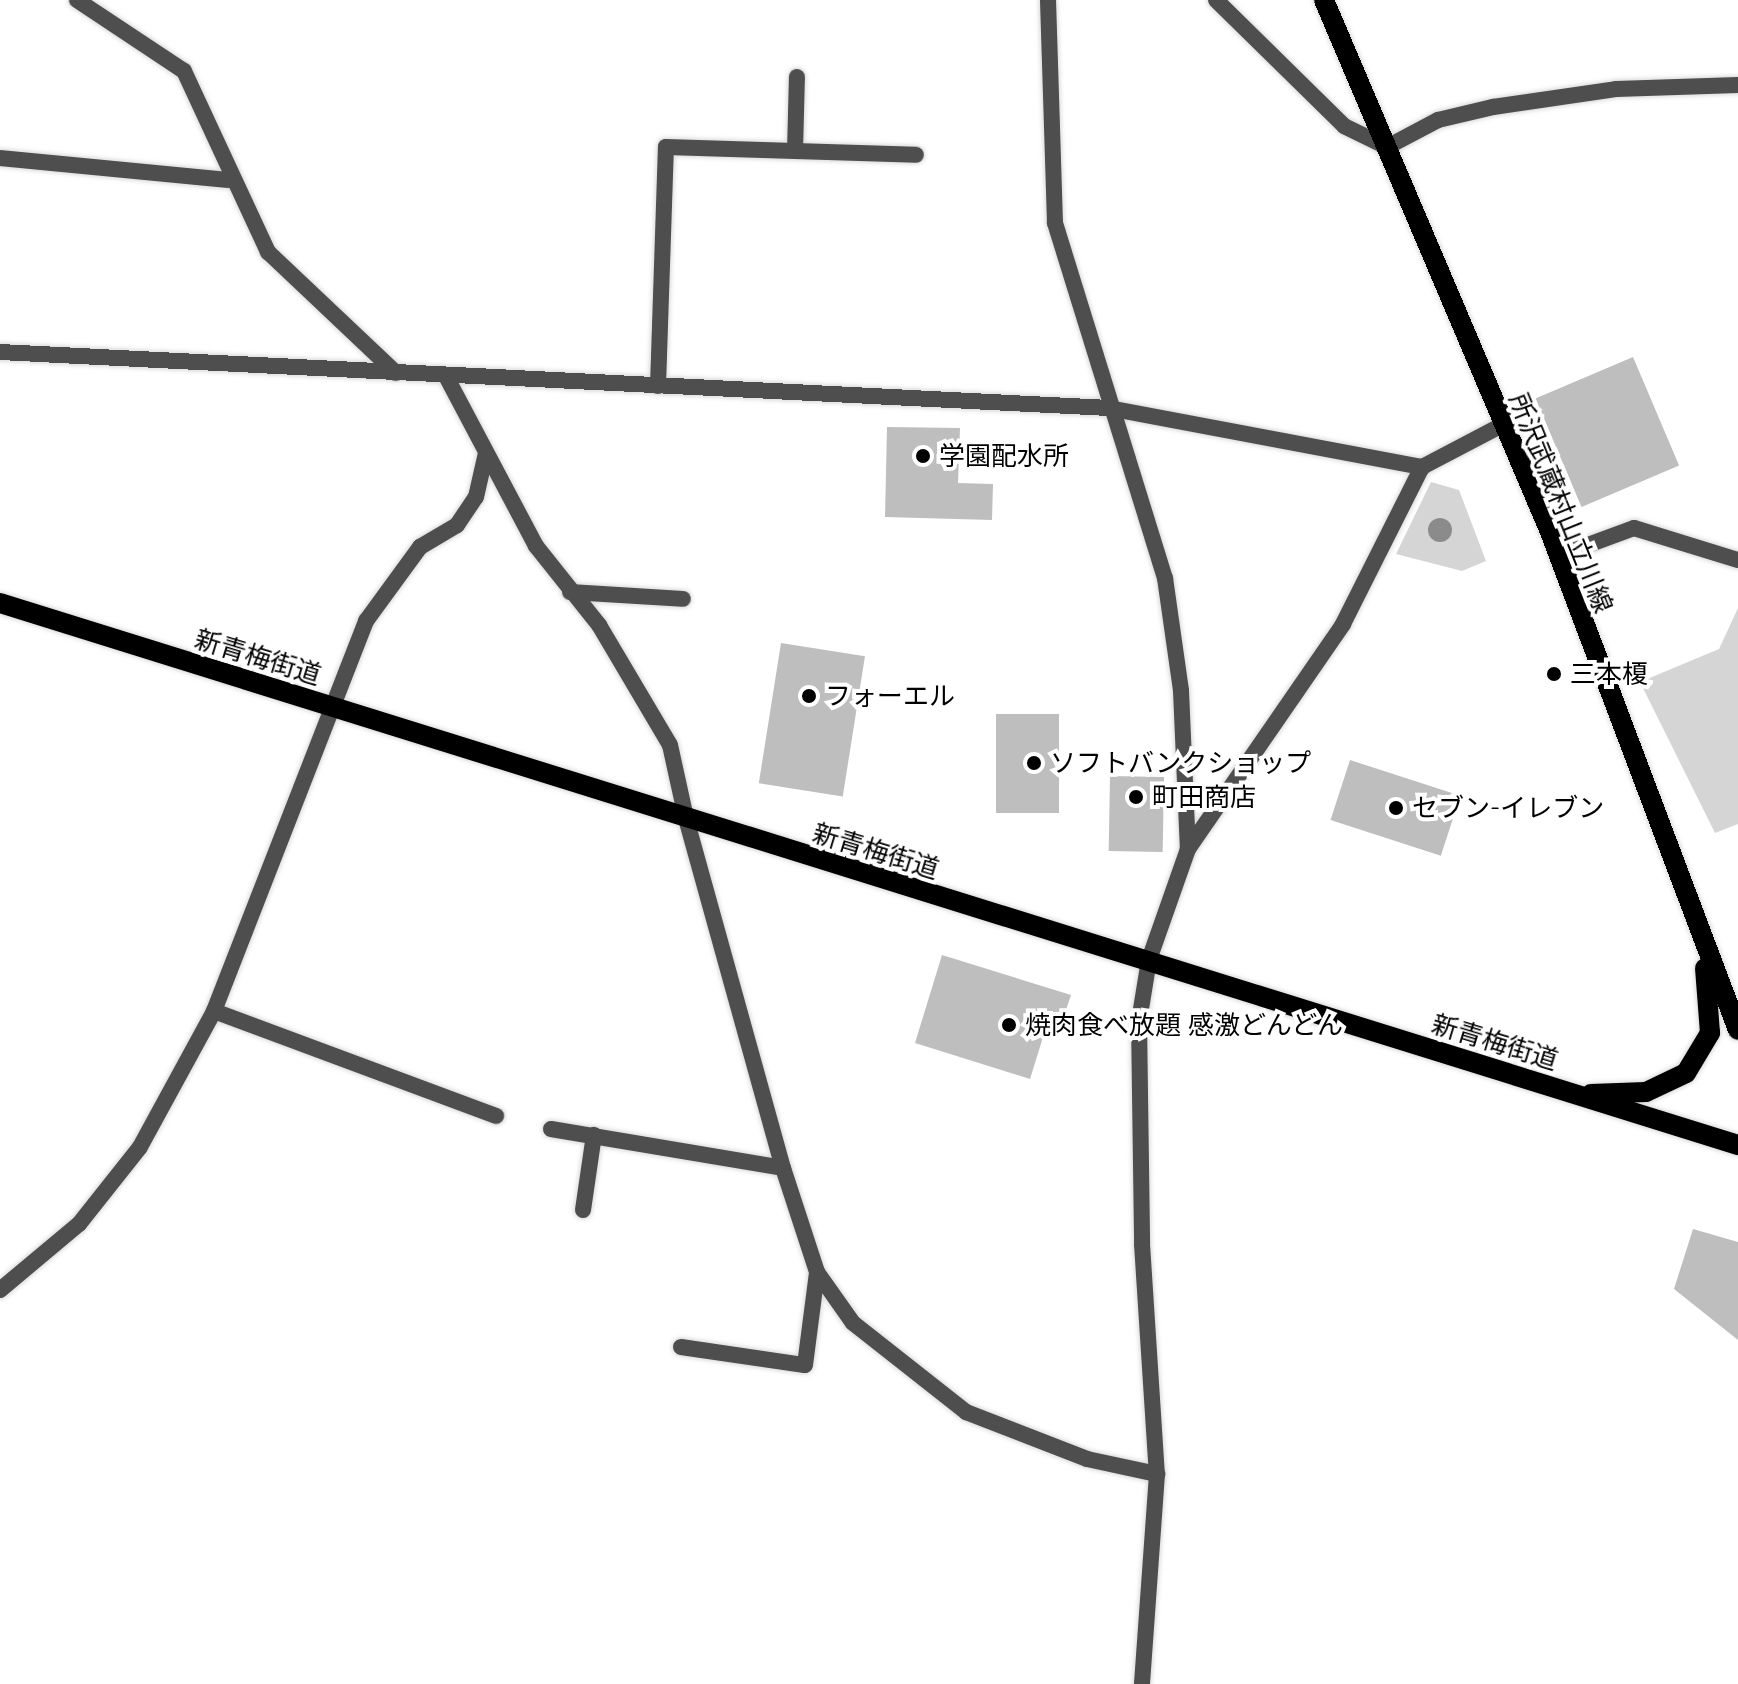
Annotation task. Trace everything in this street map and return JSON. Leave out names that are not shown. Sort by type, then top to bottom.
[{"type":"main road","name":"所沢武蔵村山立川線","points":[[1324,0],[1558,556],[1697,933],[1738,1030]]},
{"type":"main road","name":"新青梅街道","points":[[0,603],[687,822],[1149,960],[1738,1145]]},
{"type":"main road","points":[[1575,1095],[1656,1089],[1701,1054],[1710,1008],[1697,933]]},
{"type":"street","points":[[77,0],[184,71],[228,180],[268,252],[396,373]]},
{"type":"street","points":[[1048,0],[1055,223],[1109,408],[1165,578],[1181,691],[1188,849]]},
{"type":"street","points":[[1216,0],[1344,126],[1387,147],[1438,120],[1493,107],[1616,89],[1738,85]]},
{"type":"street","points":[[795,151],[797,77]]},
{"type":"street","points":[[658,386],[666,147],[916,155]]},
{"type":"street","points":[[0,158],[228,180]]},
{"type":"street","points":[[0,352],[1109,408],[1422,467]]},
{"type":"street","points":[[446,376],[486,453],[570,592],[599,625],[670,745],[687,822],[783,1168],[817,1272],[853,1323],[966,1412],[1087,1459],[1157,1474]]},
{"type":"street","points":[[1142,1684],[1157,1474],[1142,1244],[1139,1021],[1149,960],[1188,849],[1343,624],[1422,467],[1504,424]]},
{"type":"street","points":[[0,1290],[79,1224],[140,1147],[214,1011],[329,706],[366,621],[420,547],[457,525],[476,497],[486,453]]},
{"type":"street","points":[[1558,556],[1634,528],[1738,560]]},
{"type":"street","points":[[570,592],[683,599]]},
{"type":"street","points":[[214,1011],[496,1116]]},
{"type":"street","points":[[551,1129],[783,1168]]},
{"type":"street","points":[[583,1210],[594,1135]]},
{"type":"street","points":[[681,1347],[805,1365],[817,1272]]},
{"type":"shaded area","points":[[1431,482],[1459,490],[1486,561],[1462,571],[1396,554]]},
{"type":"shaded area","points":[[1738,608],[1738,824],[1715,833],[1640,682],[1719,649]]},
{"type":"building","points":[[1633,357],[1679,466],[1582,507],[1535,398]]},
{"type":"building","name":"学園配水所","points":[[887,427],[960,428],[958,483],[993,484],[992,520],[885,517]]},
{"type":"building","points":[[781,643],[865,656],[843,797],[759,783]]},
{"type":"building","points":[[996,714],[1059,714],[1059,813],[996,813]]},
{"type":"building","name":"セブン-イレブン","points":[[1350,760],[1460,796],[1441,856],[1331,820]]},
{"type":"building","points":[[1110,776],[1164,777],[1163,852],[1109,851]]},
{"type":"building","points":[[942,955],[1071,995],[1061,1025],[1048,1021],[1030,1079],[915,1043]]},
{"type":"building","points":[[1693,1229],[1738,1242],[1738,1340],[1674,1289]]},
{"type":"place","name":"学園配水所","points":[[923,456]]},
{"type":"place","name":"三本榎","points":[[1554,674]]},
{"type":"place","name":"フォーエル","points":[[809,696]]},
{"type":"place","name":"ソフトバンクショップ","points":[[1034,763]]},
{"type":"place","name":"町田商店","points":[[1136,797]]},
{"type":"place","name":"セブン-イレブン","points":[[1396,808]]},
{"type":"place","name":"焼肉食べ放題 感激どんどん","points":[[1009,1025]]}]
